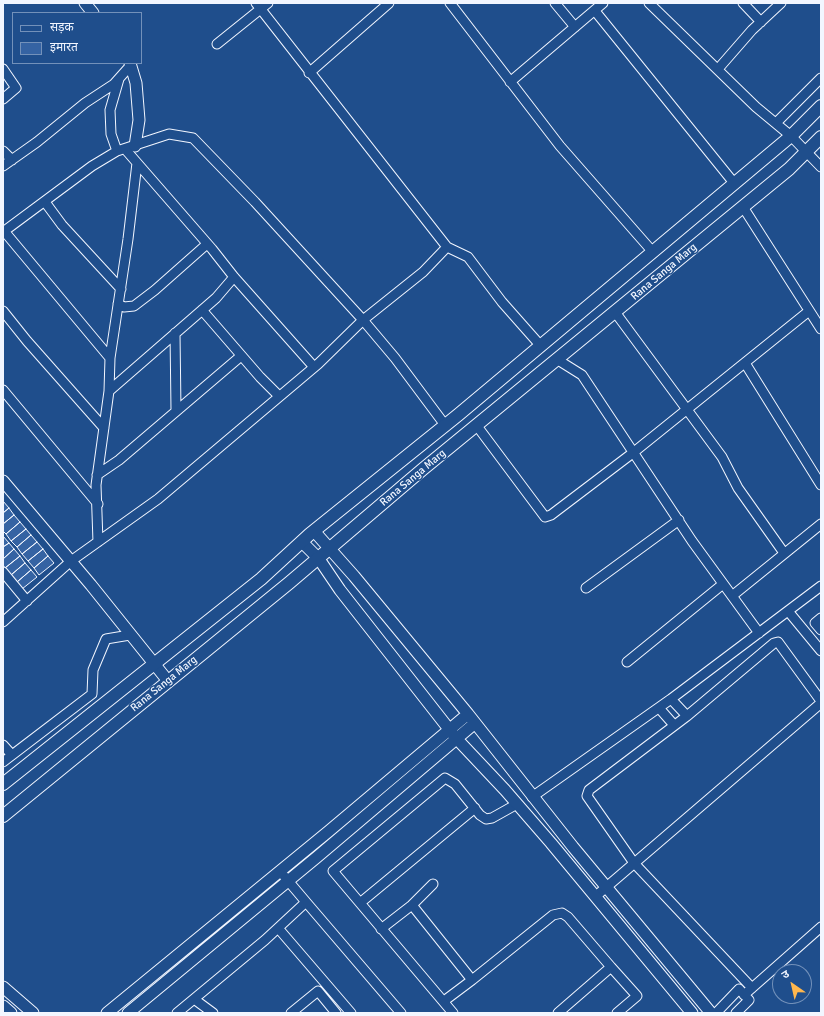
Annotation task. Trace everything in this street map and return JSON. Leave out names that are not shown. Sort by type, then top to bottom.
[{"type":"main road","name":"Rana Sanga Marg","points":[[3,784],[153,663],[261,579],[314,531],[445,425],[791,136],[821,106]]},
{"type":"main road","name":"Rana Sanga Marg","points":[[3,816],[319,559],[423,469],[558,360],[789,169],[821,137]]},
{"type":"street","points":[[86,3],[92,12]]},
{"type":"street","points":[[218,44],[258,6],[268,3]]},
{"type":"street","points":[[309,73],[389,3]]},
{"type":"street","points":[[450,3],[560,146],[652,251]]},
{"type":"street","points":[[555,3],[575,27]]},
{"type":"street","points":[[510,82],[603,3]]},
{"type":"street","points":[[649,3],[756,107],[791,136],[805,152],[820,164]]},
{"type":"street","points":[[743,3],[761,22]]},
{"type":"street","points":[[718,69],[780,3]]},
{"type":"street","points":[[258,6],[309,73],[447,247],[468,257],[502,302],[540,345]]},
{"type":"street","points":[[595,11],[734,183]]},
{"type":"street","points":[[3,166],[119,78],[130,64]]},
{"type":"street","points":[[126,149],[138,120],[136,83],[130,64]]},
{"type":"street","points":[[3,69],[16,88],[3,99]]},
{"type":"street","points":[[119,78],[110,110],[111,134],[126,149],[234,277],[314,367]]},
{"type":"street","points":[[776,123],[821,78]]},
{"type":"street","points":[[110,358],[4,231],[92,166],[126,149],[169,134],[193,138],[255,202],[363,320],[395,358],[445,425]]},
{"type":"street","points":[[3,151],[12,160]]},
{"type":"street","points":[[98,542],[97,476],[109,391],[110,358],[137,163]]},
{"type":"street","points":[[45,202],[62,225],[120,289]]},
{"type":"street","points":[[743,207],[821,329]]},
{"type":"street","points":[[118,304],[124,307],[134,306],[155,290],[207,244]]},
{"type":"street","points":[[3,622],[71,561],[158,499],[314,367],[363,320],[423,272],[447,247]]},
{"type":"street","points":[[109,391],[216,298],[234,277]]},
{"type":"street","points":[[202,310],[241,356],[279,396]]},
{"type":"street","points":[[3,311],[27,341],[104,428]]},
{"type":"street","points":[[477,426],[545,517],[551,515],[634,452],[809,311]]},
{"type":"street","points":[[615,312],[722,457],[738,488],[784,553]]},
{"type":"street","points":[[175,334],[176,410]]},
{"type":"street","points":[[97,476],[119,460],[241,356]]},
{"type":"street","points":[[558,360],[582,376],[723,584],[759,633]]},
{"type":"street","points":[[745,363],[821,485]]},
{"type":"street","points":[[3,390],[98,504]]},
{"type":"street","points":[[3,481],[71,561],[168,681]]},
{"type":"street","points":[[586,588],[679,520]]},
{"type":"street","points":[[732,596],[821,524]]},
{"type":"street","points":[[314,531],[471,719],[606,888],[711,1013]]},
{"type":"street","points":[[302,542],[319,559],[340,590],[453,733],[517,804],[596,896],[692,1013]]},
{"type":"street","points":[[3,572],[27,601]]},
{"type":"street","points":[[628,662],[723,584]]},
{"type":"street","points":[[532,797],[659,708],[821,586]]},
{"type":"street","points":[[788,611],[821,651]]},
{"type":"street","points":[[821,618],[815,623],[821,630]]},
{"type":"street","points":[[3,762],[92,694],[93,670],[106,639],[130,635]]},
{"type":"street","points":[[596,896],[606,888],[634,863],[821,702],[778,642],[774,643],[687,716],[587,793],[587,796],[634,863],[752,988]]},
{"type":"street","points":[[671,699],[687,716]]},
{"type":"street","points":[[659,708],[674,725]]},
{"type":"street","points":[[107,1013],[280,871],[471,719]]},
{"type":"street","points":[[128,1013],[288,881],[453,733]]},
{"type":"street","points":[[3,745],[12,755]]},
{"type":"street","points":[[453,1013],[333,871],[445,778],[455,784],[480,815],[486,818],[492,818],[517,804]]},
{"type":"street","points":[[360,903],[475,808]]},
{"type":"street","points":[[280,871],[401,1013]]},
{"type":"street","points":[[382,929],[434,884]]},
{"type":"street","points":[[177,1013],[278,928],[306,902]]},
{"type":"street","points":[[412,904],[472,980]]},
{"type":"street","points":[[444,1002],[553,915],[562,913],[568,917],[637,996],[617,1013]]},
{"type":"street","points":[[744,995],[821,927]]},
{"type":"street","points":[[278,928],[351,1013]]},
{"type":"street","points":[[558,1013],[611,967]]},
{"type":"street","points":[[3,987],[33,1013]]},
{"type":"street","points":[[716,1013],[739,989],[749,1000],[736,1013]]},
{"type":"street","points":[[291,1013],[318,991],[336,1013]]},
{"type":"street","points":[[194,999],[213,1013]]},
{"type":"street","points":[[3,1006],[11,1013]]},
{"type":"street","points":[[625,1006],[632,1013]]},
{"type":"building","points":[[3,501],[9,508],[3,513]]},
{"type":"building","points":[[9,508],[14,515],[3,524],[3,513]]},
{"type":"building","points":[[14,515],[20,522],[6,534],[3,531],[3,524]]},
{"type":"building","points":[[20,522],[26,529],[11,541],[6,534]]},
{"type":"building","points":[[26,529],[31,535],[17,547],[11,541]]},
{"type":"building","points":[[31,535],[37,542],[22,554],[17,547]]},
{"type":"building","points":[[3,536],[9,543],[3,547]]},
{"type":"building","points":[[37,542],[43,549],[28,561],[22,554]]},
{"type":"building","points":[[9,543],[14,549],[3,559],[3,547]]},
{"type":"building","points":[[14,549],[20,556],[5,568],[3,565],[3,559]]},
{"type":"building","points":[[43,549],[48,556],[34,568],[28,561]]},
{"type":"building","points":[[20,556],[25,563],[11,575],[5,568]]},
{"type":"building","points":[[48,556],[54,563],[39,575],[34,568]]},
{"type":"building","points":[[25,563],[31,570],[17,582],[11,575]]},
{"type":"building","points":[[31,570],[37,577],[22,589],[17,582]]}]
